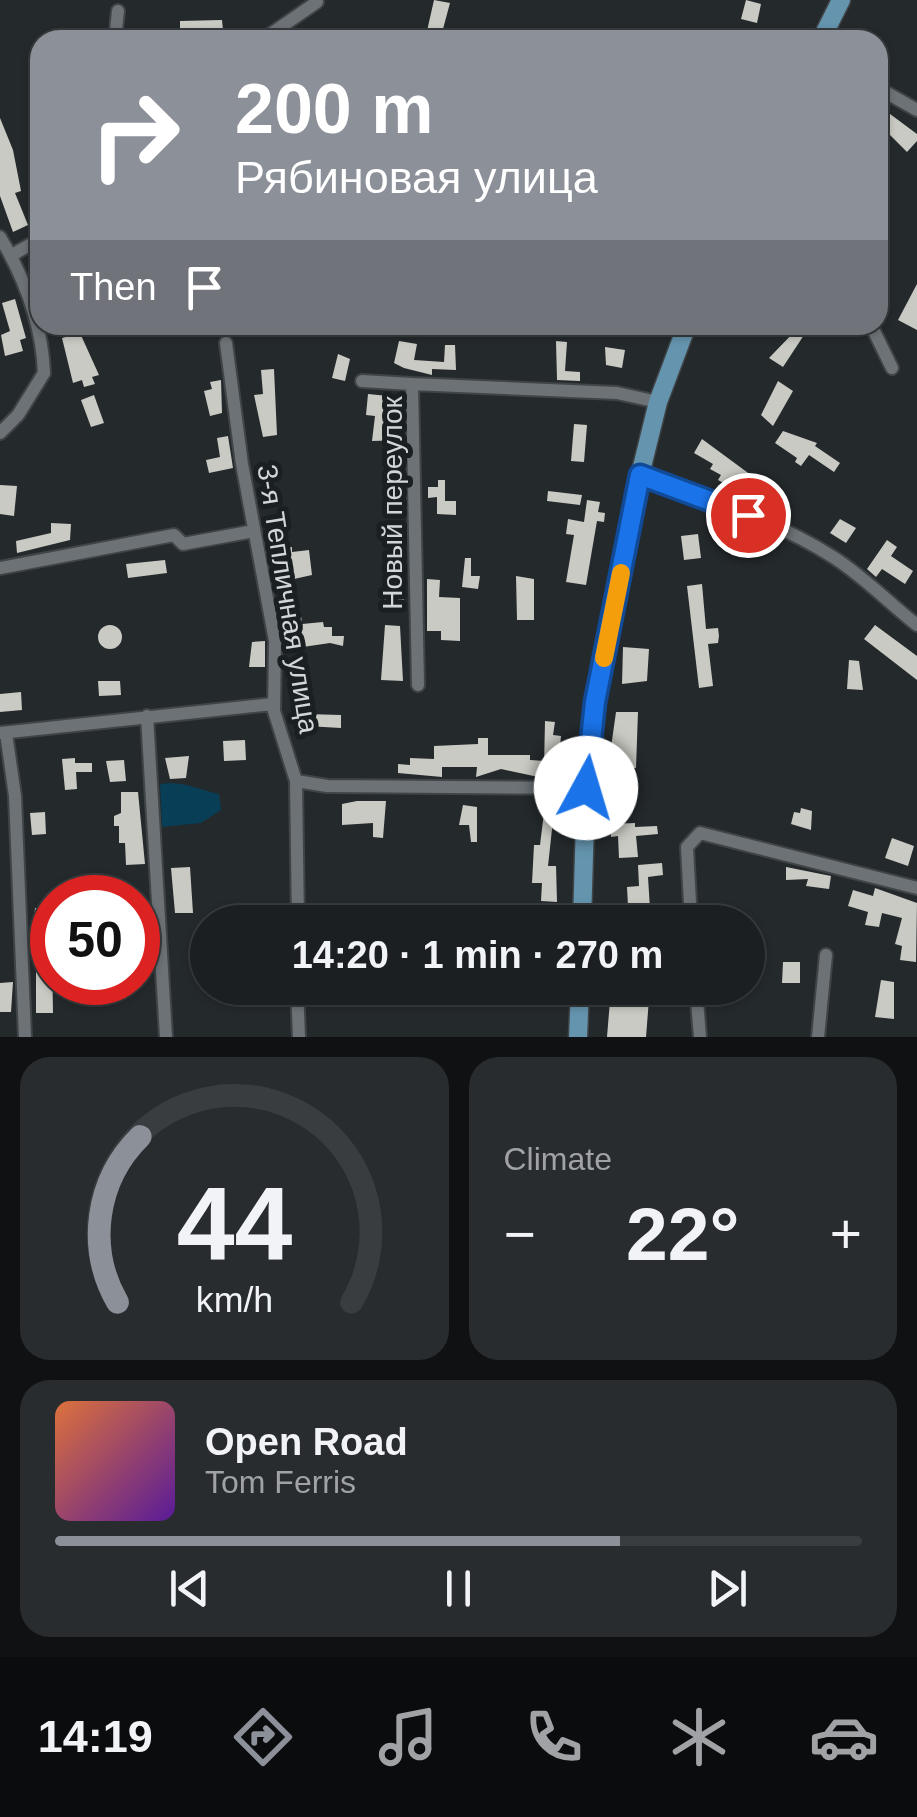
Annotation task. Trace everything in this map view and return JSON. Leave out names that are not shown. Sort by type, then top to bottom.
[{"type":"main road","points":[[826,30],[841,0]]},
{"type":"main road","points":[[583,905],[586,788],[595,702],[640,475],[658,402],[683,335]]},
{"type":"main road","points":[[578,1037],[579,1005]]},
{"type":"street","points":[[277,30],[318,2]]},
{"type":"street","points":[[116,30],[118,11]]},
{"type":"street","points":[[888,94],[917,110]]},
{"type":"street","points":[[0,237],[12,255],[30,304]]},
{"type":"street","points":[[12,255],[30,245]]},
{"type":"street","points":[[0,434],[42,378],[44,366],[38,335]]},
{"type":"street","points":[[876,335],[892,368]]},
{"type":"street","name":"3-я Тепличная улица","points":[[226,342],[254,532],[275,640],[274,704],[296,781],[298,905]]},
{"type":"street","points":[[362,381],[412,384]]},
{"type":"street","name":"Новый переулок","points":[[418,684],[412,384],[617,394],[658,402]]},
{"type":"street","points":[[640,475],[801,539],[843,564],[917,625]]},
{"type":"street","points":[[0,568],[174,536],[183,544],[254,532]]},
{"type":"street","points":[[25,1037],[17,822],[3,733],[274,704]]},
{"type":"street","points":[[148,716],[166,1037]]},
{"type":"street","points":[[296,781],[328,786],[586,788]]},
{"type":"street","points":[[690,905],[687,847],[700,833],[917,888]]},
{"type":"street","points":[[818,1037],[826,954]]},
{"type":"street","points":[[298,1005],[299,1037]]},
{"type":"street","points":[[697,1005],[700,1037]]},
{"type":"shaded area","points":[[160,784],[219,794],[221,810],[201,823],[162,827]]},
{"type":"building","points":[[434,0],[450,3],[443,30],[427,30]]},
{"type":"building","points":[[746,0],[761,4],[757,23],[741,19]]},
{"type":"building","points":[[222,20],[223,30],[180,30],[180,21]]},
{"type":"building","points":[[890,114],[917,134],[917,141],[907,152],[888,133]]},
{"type":"building","points":[[0,118],[13,150],[21,191],[15,193],[28,225],[13,232],[0,196]]},
{"type":"building","points":[[917,284],[917,330],[898,320]]},
{"type":"building","points":[[15,299],[26,338],[20,340],[23,351],[5,356],[1,335],[10,331],[2,303]]},
{"type":"building","points":[[81,335],[99,375],[92,377],[95,384],[84,387],[82,380],[73,383],[62,338]]},
{"type":"building","points":[[791,335],[804,335],[783,367],[769,358]]},
{"type":"building","points":[[399,341],[417,344],[414,360],[444,362],[445,345],[455,345],[456,370],[432,369],[432,375],[394,363]]},
{"type":"building","points":[[556,341],[567,342],[565,371],[580,372],[580,381],[557,380]]},
{"type":"building","points":[[605,347],[625,350],[622,368],[606,365]]},
{"type":"building","points":[[338,354],[350,359],[345,381],[332,378]]},
{"type":"building","points":[[274,369],[277,435],[263,437],[254,395],[263,394],[261,370]]},
{"type":"building","points":[[221,380],[222,413],[210,416],[204,391],[212,389],[210,382]]},
{"type":"building","points":[[778,381],[793,391],[773,426],[761,415]]},
{"type":"building","points":[[368,394],[388,396],[386,423],[403,425],[403,440],[372,441],[375,416],[366,415]]},
{"type":"building","points":[[94,395],[104,423],[91,427],[81,400]]},
{"type":"building","points":[[574,424],[587,425],[584,462],[571,461]]},
{"type":"building","points":[[783,431],[817,443],[815,446],[840,463],[834,472],[809,455],[801,466],[795,462],[797,458],[775,443]]},
{"type":"building","points":[[228,436],[233,468],[209,473],[206,460],[220,457],[217,438]]},
{"type":"building","points":[[702,439],[755,478],[747,492],[728,480],[725,484],[718,480],[721,475],[710,469],[713,464],[694,453]]},
{"type":"building","points":[[389,460],[402,460],[401,485],[383,485]]},
{"type":"building","points":[[438,480],[445,480],[445,501],[456,501],[456,515],[437,514],[437,497],[428,498],[428,487],[438,487]]},
{"type":"building","points":[[0,485],[17,486],[14,516],[0,514]]},
{"type":"building","points":[[548,491],[582,495],[580,505],[547,501]]},
{"type":"building","points":[[587,500],[600,502],[598,512],[605,513],[604,522],[597,521],[586,585],[566,582],[574,535],[566,534],[568,519],[584,522]]},
{"type":"building","points":[[840,519],[856,528],[846,543],[830,533]]},
{"type":"building","points":[[51,523],[71,524],[70,540],[17,553],[16,541],[51,533]]},
{"type":"building","points":[[698,534],[701,558],[684,560],[681,536]]},
{"type":"building","points":[[887,540],[897,547],[891,556],[913,571],[905,584],[882,569],[876,577],[867,569]]},
{"type":"building","points":[[292,547],[292,552],[309,550],[312,575],[285,581],[280,549]]},
{"type":"building","points":[[465,558],[471,558],[471,576],[480,576],[478,589],[462,587]]},
{"type":"building","points":[[165,560],[167,573],[128,578],[126,564]]},
{"type":"building","points":[[386,560],[398,561],[397,588],[406,589],[401,610],[384,609]]},
{"type":"building","points":[[516,576],[534,579],[534,620],[517,620]]},
{"type":"building","points":[[427,579],[440,580],[439,597],[460,598],[460,641],[441,640],[441,631],[427,631]]},
{"type":"building","points":[[702,584],[706,629],[718,628],[719,636],[718,643],[708,644],[713,686],[699,688],[687,586]]},
{"type":"building","points":[[301,616],[302,624],[323,622],[324,627],[332,627],[332,636],[344,636],[343,646],[330,643],[289,649],[287,618]]},
{"type":"building","points":[[110,625],[119,628],[119,646],[110,649],[101,646],[98,637],[101,628]]},
{"type":"building","points":[[385,625],[400,626],[403,681],[381,680]]},
{"type":"building","points":[[875,625],[917,656],[917,680],[864,639]]},
{"type":"building","points":[[265,641],[265,667],[249,667],[252,642]]},
{"type":"building","points":[[623,647],[649,649],[647,681],[622,684]]},
{"type":"building","points":[[849,660],[859,661],[863,690],[847,689]]},
{"type":"building","points":[[98,681],[120,681],[121,695],[99,696]]},
{"type":"building","points":[[21,692],[22,710],[0,712],[0,694]]},
{"type":"building","points":[[616,712],[638,712],[636,768],[622,767],[622,784],[606,783]]},
{"type":"building","points":[[306,714],[341,715],[341,728],[306,726]]},
{"type":"building","points":[[545,721],[555,722],[553,735],[561,736],[558,768],[544,767]]},
{"type":"building","points":[[478,738],[488,738],[488,755],[530,755],[530,760],[545,761],[543,778],[501,769],[476,777],[477,767],[442,767],[442,777],[398,773],[398,764],[410,765],[410,758],[434,759],[434,746],[478,744]]},
{"type":"building","points":[[245,740],[246,760],[224,761],[223,741]]},
{"type":"building","points":[[189,756],[186,778],[170,779],[165,758]]},
{"type":"building","points":[[75,758],[75,763],[92,763],[92,772],[76,772],[77,789],[65,790],[62,759]]},
{"type":"building","points":[[124,760],[126,781],[110,782],[106,761]]},
{"type":"building","points":[[121,792],[138,792],[145,864],[126,865],[125,843],[119,843],[119,826],[114,826],[114,816],[121,813]]},
{"type":"building","points":[[386,801],[383,838],[373,837],[373,823],[342,825],[342,804]]},
{"type":"building","points":[[463,805],[477,807],[477,842],[471,842],[469,825],[459,825]]},
{"type":"building","points":[[801,808],[812,811],[811,830],[791,824],[794,812],[800,813]]},
{"type":"building","points":[[45,812],[46,834],[32,835],[30,813]]},
{"type":"building","points":[[544,813],[550,813],[553,820],[548,866],[556,866],[557,902],[541,901],[542,883],[532,883],[534,845],[540,845]]},
{"type":"building","points":[[635,823],[635,827],[657,826],[658,834],[636,836],[638,857],[619,858],[618,836],[611,837],[610,824]]},
{"type":"building","points":[[892,838],[914,846],[908,866],[885,858]]},
{"type":"building","points":[[662,863],[663,875],[648,877],[650,905],[628,905],[627,887],[639,886],[638,865]]},
{"type":"building","points":[[190,867],[190,913],[175,913],[171,868]]},
{"type":"building","points":[[786,867],[831,876],[829,889],[806,886],[808,879],[786,880]]},
{"type":"building","points":[[875,888],[917,903],[916,962],[900,960],[902,946],[895,944],[902,918],[882,913],[879,927],[865,925],[868,912],[848,906],[853,890],[873,896]]},
{"type":"building","points":[[783,962],[800,962],[800,983],[782,983]]},
{"type":"building","points":[[881,980],[894,982],[894,1019],[875,1017]]},
{"type":"building","points":[[13,982],[11,1012],[0,1012],[0,983]]},
{"type":"building","points":[[36,1005],[53,1005],[53,1013],[36,1013]]},
{"type":"building","points":[[610,1005],[649,1005],[646,1037],[607,1037]]},
{"type":"slow traffic","points":[[604,658],[621,573]]},
{"type":"route","points":[[586,788],[595,702],[640,475],[748,515]]}]
